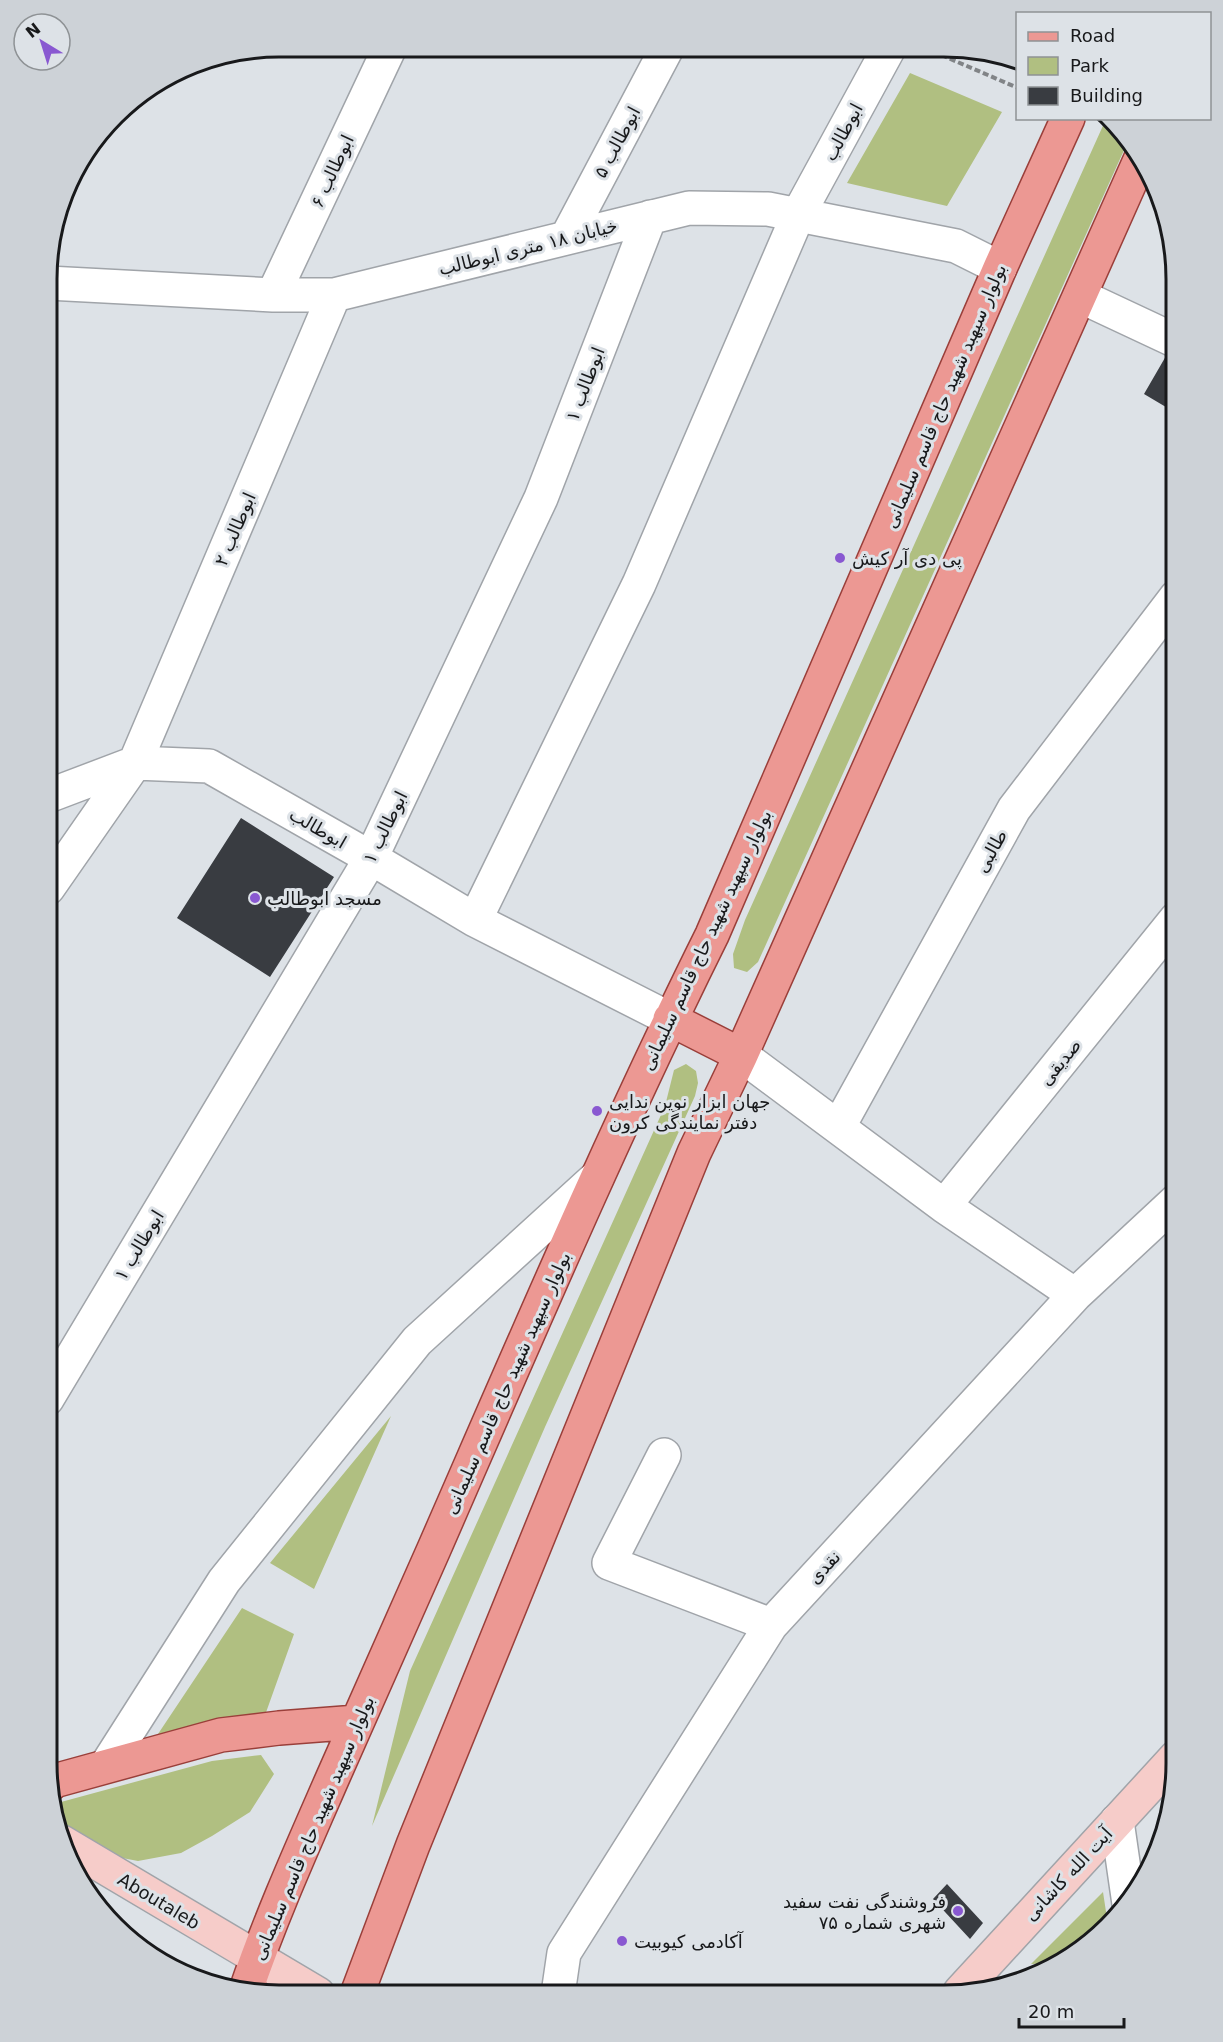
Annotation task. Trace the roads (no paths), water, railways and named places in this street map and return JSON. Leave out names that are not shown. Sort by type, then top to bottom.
[{"type":"main road","name":"بولوار سپهبد شهید حاج قاسم سلیمانی","points":[[249,1983],[308,1835],[357,1722],[597,1177],[670,1019],[712,935],[1000,268],[1067,120]]},
{"type":"main road","points":[[360,1985],[413,1845],[694,1153],[741,1055],[1136,169]]},
{"type":"main road","points":[[670,1019],[741,1055]]},
{"type":"main road","points":[[57,1780],[221,1735],[357,1722]]},
{"type":"street","name":"ابوطالب ۶","points":[[273,295],[385,57]]},
{"type":"street","name":"ابوطالب ۵","points":[[567,237],[662,57]]},
{"type":"street","name":"ابوطالب","points":[[798,215],[884,57]]},
{"type":"street","name":"خیابان ۱۸ متری ابوطالب","points":[[57,283],[273,295],[334,295],[689,208],[768,209],[956,246],[1000,268]]},
{"type":"street","points":[[475,920],[639,584],[798,215]]},
{"type":"street","name":"ابوطالب ۱","points":[[57,1382],[371,858],[541,498],[650,217]]},
{"type":"street","name":"ابوطالب ۲","points":[[57,875],[135,763],[334,295]]},
{"type":"street","points":[[1080,296],[1166,336]]},
{"type":"street","name":"طالبی","points":[[839,1126],[1014,809],[1166,610]]},
{"type":"street","name":"ابوطالب","points":[[57,793],[135,763],[209,766],[475,920],[670,1019]]},
{"type":"street","name":"صدیقی","points":[[944,1206],[1166,931]]},
{"type":"street","points":[[741,1055],[944,1206],[1075,1294]]},
{"type":"street","points":[[106,1766],[224,1581],[417,1341],[597,1177]]},
{"type":"street","name":"نقدی","points":[[559,1985],[564,1953],[771,1626],[1075,1294],[1166,1210]]},
{"type":"street","points":[[664,1455],[609,1563],[771,1626]]},
{"type":"street","name":"آیت الله کاشانی","points":[[968,1984],[1166,1768]]},
{"type":"street","points":[[1117,1821],[1127,1889]]},
{"type":"street","name":"Aboutaleb","points":[[75,1850],[302,1985]]},
{"type":"place","name":"پی دی آر کیش","points":[[840,558]]},
{"type":"place","name":"مسجد ابوطالب","points":[[255,898]]},
{"type":"place","name":"جهان ابزار نوین ندایی دفتر نمایندگی کرون","points":[[597,1111]]},
{"type":"place","name":"فروشندگی نفت سفید شهری شماره ۷۵","points":[[958,1911]]},
{"type":"place","name":"آکادمی کیوبیت","points":[[622,1941]]}]
